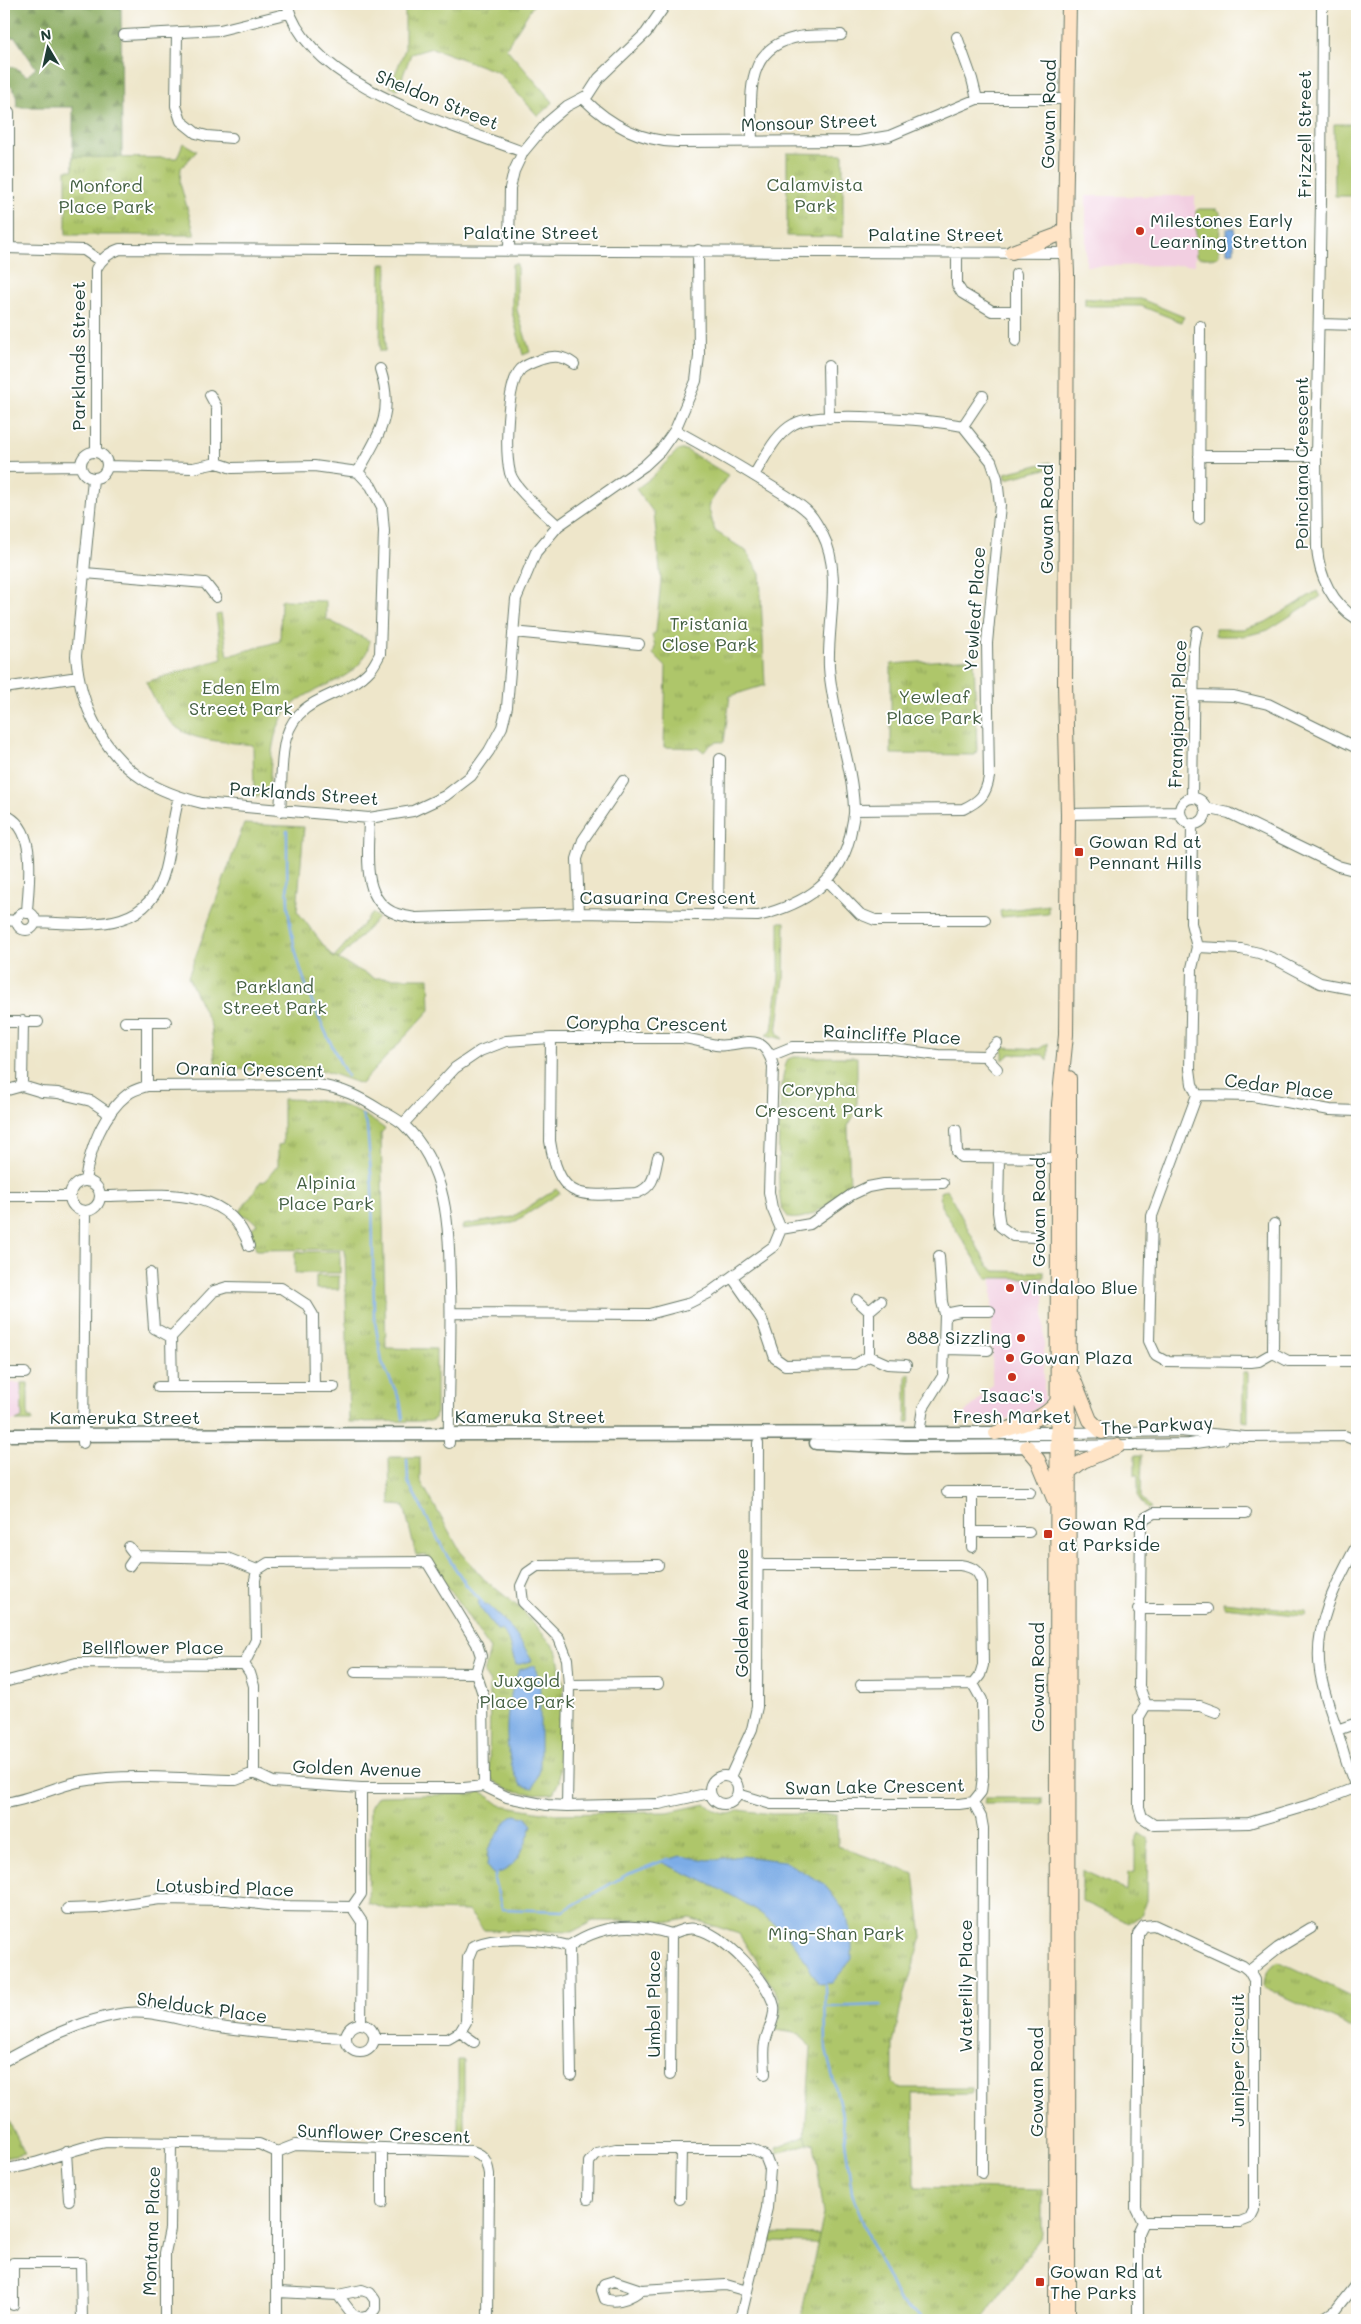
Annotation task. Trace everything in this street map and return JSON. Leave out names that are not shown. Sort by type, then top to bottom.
[{"type":"main road","name":"Gowan Road","points":[[1068,2320],[1070,1471],[1057,1402],[1069,1053],[1066,1035],[1068,814],[1065,683],[1065,228],[1069,99],[1069,4]]},
{"type":"main road","points":[[1012,252],[1058,236],[1065,228]]},
{"type":"main road","name":"Gowan Road","points":[[1056,2320],[1056,1505],[1070,1371],[1064,1158]]},
{"type":"main road","points":[[1070,1371],[1090,1420],[1102,1432]]},
{"type":"main road","points":[[996,1433],[1043,1416],[1057,1402]]},
{"type":"main road","points":[[1070,1471],[1092,1457],[1118,1446]]},
{"type":"main road","points":[[1027,1447],[1038,1460],[1056,1505]]},
{"type":"street","points":[[509,249],[510,188],[514,171],[524,152],[548,122],[567,106],[584,98],[599,78],[646,33],[666,4]]},
{"type":"street","name":"Frizzell Street","points":[[1318,324],[1322,202],[1322,4]]},
{"type":"street","points":[[124,35],[220,30],[288,8]]},
{"type":"street","name":"Sheldon Street","points":[[288,8],[306,40],[325,61],[362,86],[390,101],[524,152]]},
{"type":"street","points":[[177,33],[176,106],[181,121],[196,133],[232,138]]},
{"type":"street","points":[[752,141],[751,92],[753,76],[764,55],[770,49],[795,37],[841,35]]},
{"type":"street","points":[[957,37],[977,99]]},
{"type":"street","name":"Monsour Street","points":[[584,98],[599,113],[619,126],[648,138],[668,142],[859,141],[889,136],[977,99],[1069,99]]},
{"type":"street","points":[[9,112],[7,248],[84,250],[100,261]]},
{"type":"street","name":"Palatine Street","points":[[100,261],[110,253],[120,249],[509,249],[1066,253]]},
{"type":"street","name":"Parklands Street","points":[[92,479],[76,656],[78,677],[86,706],[99,733],[119,759],[144,780],[179,797],[202,803],[369,818],[413,811],[445,796],[471,776],[489,751],[502,727],[507,707],[516,599],[536,552],[558,526],[644,466],[660,451],[675,430],[696,380],[699,356],[698,250]]},
{"type":"street","points":[[957,252],[957,285],[962,293],[992,311],[1016,311]]},
{"type":"street","name":"Parklands Street","points":[[96,452],[95,278],[96,269],[100,261]]},
{"type":"street","points":[[1016,274],[1016,341]]},
{"type":"street","points":[[1318,324],[1357,325]]},
{"type":"street","name":"Poinciana Crescent","points":[[1318,324],[1316,456],[1318,560],[1328,588],[1338,602],[1357,619]]},
{"type":"street","points":[[1199,519],[1200,326]]},
{"type":"street","points":[[558,526],[517,486],[510,474],[508,455],[509,403],[511,387],[520,370],[530,363],[546,358],[563,357],[574,364]]},
{"type":"street","points":[[828,366],[829,418]]},
{"type":"street","points":[[358,472],[382,427],[385,416],[386,388],[380,369]]},
{"type":"street","points":[[210,395],[217,408],[217,463]]},
{"type":"street","points":[[754,475],[781,433],[794,424],[809,419],[829,418],[931,420],[962,426],[983,396]]},
{"type":"street","name":"Yewleaf Place","points":[[854,810],[963,810],[978,802],[987,792],[989,777],[987,643],[1000,505],[997,478],[991,461],[962,426]]},
{"type":"street","name":"Casuarina Crescent","points":[[369,818],[369,879],[374,895],[384,907],[396,914],[416,918],[579,913],[758,916],[782,910],[805,899],[828,881],[843,858],[850,837],[854,810],[830,681],[828,653],[832,574],[830,555],[822,534],[808,512],[754,475],[675,430]]},
{"type":"street","points":[[96,452],[105,458],[107,466],[101,476],[92,479],[82,473],[80,466],[83,456],[96,452]]},
{"type":"street","points":[[1199,456],[1316,456]]},
{"type":"street","points":[[107,466],[193,468],[217,463],[232,468],[314,466],[358,472],[372,486],[382,507],[384,531],[380,654],[370,670],[355,682],[314,702],[301,712],[291,725],[285,740],[280,811]]},
{"type":"street","points":[[4,467],[80,466]]},
{"type":"street","points":[[85,572],[205,584],[216,597]]},
{"type":"street","name":"Frangipani Place","points":[[1192,798],[1194,648],[1197,631]]},
{"type":"street","points":[[514,632],[639,644]]},
{"type":"street","points":[[4,688],[78,677]]},
{"type":"street","points":[[1193,695],[1234,696],[1268,704],[1357,748]]},
{"type":"street","points":[[718,916],[720,759]]},
{"type":"street","points":[[579,913],[577,859],[584,840],[623,781]]},
{"type":"street","points":[[35,922],[98,924],[121,921],[138,912],[152,898],[161,884],[179,797]]},
{"type":"street","points":[[1192,798],[1201,801],[1206,813],[1201,821],[1192,824],[1183,819],[1180,812],[1182,804],[1192,798]]},
{"type":"street","points":[[1205,808],[1229,813],[1338,866],[1357,871]]},
{"type":"street","points":[[1068,814],[1180,812]]},
{"type":"street","points":[[4,815],[23,832],[30,854],[27,913]]},
{"type":"street","points":[[1192,824],[1191,923],[1197,948],[1192,968],[1190,1069],[1192,1084],[1197,1095],[1152,1216],[1149,1342],[1156,1356],[1164,1361],[1251,1362],[1260,1361],[1274,1353]]},
{"type":"street","points":[[828,881],[860,914],[875,920],[985,920]]},
{"type":"street","points":[[17,921],[22,914],[27,913],[32,914],[35,922]]},
{"type":"street","points":[[4,920],[17,921]]},
{"type":"street","points":[[17,921],[19,926],[26,930],[31,929],[35,922]]},
{"type":"street","points":[[1197,948],[1241,949],[1259,953],[1279,961],[1320,983],[1357,990]]},
{"type":"street","points":[[6,1022],[38,1022]]},
{"type":"street","points":[[22,1086],[23,1022]]},
{"type":"street","points":[[125,1022],[166,1022]]},
{"type":"street","points":[[147,1022],[147,1086]]},
{"type":"street","points":[[551,1038],[550,1141],[552,1155],[565,1185],[577,1194],[637,1193],[646,1190],[653,1183],[658,1157]]},
{"type":"street","name":"Corypha Crescent","points":[[402,1124],[455,1068],[480,1051],[506,1041],[551,1038],[682,1038],[717,1045],[750,1041],[762,1048],[770,1056]]},
{"type":"street","name":"Raincliffe Place","points":[[985,1056],[997,1043]]},
{"type":"street","name":"Raincliffe Place","points":[[770,1056],[792,1047],[886,1048],[938,1055],[985,1056],[997,1069]]},
{"type":"street","points":[[451,1314],[649,1314],[687,1304],[732,1277],[774,1246],[781,1229],[772,1208],[769,1192],[772,1076],[770,1056]]},
{"type":"street","name":"Orania Crescent","points":[[85,1181],[95,1141],[110,1114],[129,1093],[147,1086],[318,1085],[334,1087],[361,1097],[402,1124],[428,1158],[436,1175],[447,1210],[451,1314],[449,1439]]},
{"type":"street","points":[[4,1092],[22,1086],[42,1092],[58,1093],[91,1101],[110,1114]]},
{"type":"street","name":"Cedar Place","points":[[1197,1095],[1253,1096],[1330,1110],[1357,1111]]},
{"type":"street","points":[[956,1130],[957,1152],[961,1157],[1064,1158]]},
{"type":"street","points":[[999,1157],[998,1212],[1000,1226],[1014,1236],[1036,1237]]},
{"type":"street","points":[[85,1181],[98,1187],[100,1196],[94,1208],[85,1211],[76,1208],[70,1196],[76,1184],[85,1181]]},
{"type":"street","points":[[781,1229],[810,1224],[851,1195],[868,1187],[884,1184],[943,1183]]},
{"type":"street","points":[[4,1196],[70,1196]]},
{"type":"street","points":[[100,1196],[186,1196],[208,1201],[227,1212],[236,1221],[245,1232],[249,1246]]},
{"type":"street","points":[[84,1439],[85,1211]]},
{"type":"street","points":[[1274,1224],[1274,1353]]},
{"type":"street","points":[[918,1447],[923,1408],[943,1376],[945,1314],[942,1302],[939,1256]]},
{"type":"street","points":[[150,1273],[154,1328],[171,1337]]},
{"type":"street","points":[[732,1277],[762,1320],[775,1358],[785,1365],[856,1364],[869,1356]]},
{"type":"street","points":[[172,1387],[171,1337],[214,1290],[227,1287],[281,1288],[307,1305],[313,1315],[314,1387]]},
{"type":"street","points":[[856,1300],[868,1311],[869,1356]]},
{"type":"street","points":[[868,1311],[882,1301]]},
{"type":"street","points":[[945,1314],[960,1311],[990,1311]]},
{"type":"street","points":[[944,1349],[988,1350]]},
{"type":"street","points":[[1274,1353],[1288,1361],[1357,1361]]},
{"type":"street","points":[[869,1356],[887,1364],[906,1366]]},
{"type":"street","points":[[4,1372],[25,1373]]},
{"type":"street","points":[[158,1387],[334,1387]]},
{"type":"street","name":"The Parkway","points":[[1064,1440],[1102,1432],[1179,1431],[1245,1437],[1345,1436],[1357,1441]]},
{"type":"street","name":"Kameruka Street","points":[[4,1435],[84,1439],[449,1439],[996,1433],[1064,1440]]},
{"type":"street","name":"The Parkway","points":[[1064,1440],[1118,1446],[1189,1444],[1245,1437]]},
{"type":"street","name":"Kameruka Street","points":[[4,1443],[84,1439]]},
{"type":"street","name":"Kameruka Street","points":[[449,1439],[918,1447],[1027,1447],[1064,1440]]},
{"type":"street","name":"Golden Avenue","points":[[730,1777],[752,1729],[757,1707],[758,1443]]},
{"type":"street","points":[[947,1492],[1030,1492]]},
{"type":"street","points":[[972,1492],[972,1547]]},
{"type":"street","points":[[1146,1705],[1138,1686],[1138,1609],[1142,1525],[1145,1518],[1154,1512],[1246,1513]]},
{"type":"street","points":[[972,1532],[1029,1532]]},
{"type":"street","points":[[1146,1705],[1139,1717],[1139,1807],[1142,1817],[1154,1825],[1249,1823],[1316,1803],[1357,1787],[1345,1762],[1320,1671],[1319,1643],[1322,1620],[1342,1572],[1357,1545]]},
{"type":"street","points":[[129,1547],[136,1556]]},
{"type":"street","points":[[128,1566],[136,1556]]},
{"type":"street","points":[[136,1556],[227,1558],[257,1570]]},
{"type":"street","points":[[4,1803],[81,1782],[109,1778],[236,1780],[254,1773],[254,1686],[250,1673],[244,1664],[256,1640],[255,1580],[257,1570],[268,1562],[427,1562],[477,1644],[481,1656],[476,1673],[483,1694],[484,1786],[507,1797],[547,1805],[567,1806],[659,1804],[710,1793]]},
{"type":"street","points":[[567,1806],[569,1685],[567,1659],[559,1638],[523,1602],[522,1586],[527,1573],[538,1566],[658,1565]]},
{"type":"street","points":[[758,1565],[971,1566],[978,1572],[982,1582],[983,1665],[974,1684],[861,1685]]},
{"type":"street","points":[[1138,1609],[1207,1609]]},
{"type":"street","name":"Bellflower Place","points":[[4,1682],[76,1663],[244,1664]]},
{"type":"street","points":[[355,1672],[476,1673]]},
{"type":"street","points":[[569,1685],[658,1684]]},
{"type":"street","name":"Swan Lake Crescent","points":[[738,1794],[771,1804],[959,1804],[973,1802],[980,1792],[983,1776],[982,1700],[974,1684]]},
{"type":"street","points":[[1146,1705],[1200,1706],[1216,1712]]},
{"type":"street","points":[[1337,1730],[1357,1723]]},
{"type":"street","name":"Golden Avenue","points":[[254,1773],[274,1782],[361,1788],[464,1788],[484,1786]]},
{"type":"street","points":[[730,1777],[738,1786],[738,1794],[732,1802],[723,1804],[714,1801],[710,1793],[711,1784],[717,1778],[730,1777]]},
{"type":"street","points":[[361,1788],[361,1894],[352,1907],[362,1922],[361,2024]]},
{"type":"street","name":"Waterlily Place","points":[[973,1802],[981,1817],[983,1828],[982,2173]]},
{"type":"street","name":"Lotusbird Place","points":[[67,1909],[97,1908],[160,1899],[226,1900],[276,1906],[352,1907]]},
{"type":"street","name":"Juniper Circuit","points":[[1154,1925],[1243,1966],[1249,1971],[1254,1980],[1254,2210],[1250,2218],[1240,2222],[1143,2222],[1136,2208],[1138,1934],[1144,1926],[1154,1925]]},
{"type":"street","points":[[568,1946],[582,1936],[602,1928],[653,1928],[671,1934],[685,1928],[697,1929],[716,1936],[736,1951],[770,1995],[774,2008],[765,2044],[765,2074]]},
{"type":"street","points":[[1249,1971],[1278,1948],[1311,1928]]},
{"type":"street","name":"Umbel Place","points":[[670,2075],[671,1934]]},
{"type":"street","points":[[375,2039],[448,2038],[460,2032],[466,2022],[468,1958],[473,1946],[486,1940],[551,1941],[568,1946]]},
{"type":"street","points":[[568,1946],[571,2075]]},
{"type":"street","name":"Shelduck Place","points":[[4,2061],[43,2040],[87,2022],[121,2013],[156,2015],[260,2033],[346,2038]]},
{"type":"street","points":[[361,2024],[369,2027],[375,2039],[368,2050],[360,2053],[352,2050],[346,2038],[352,2027],[361,2024]]},
{"type":"street","points":[[460,2032],[474,2042]]},
{"type":"street","name":"Sunflower Crescent","points":[[4,2169],[20,2166],[87,2145],[106,2142],[259,2144],[277,2152],[295,2146],[472,2151],[481,2154],[487,2163],[490,2229],[488,2320]]},
{"type":"street","name":"Montana Place","points":[[165,2320],[165,2253],[170,2229],[171,2144]]},
{"type":"street","points":[[382,2148],[382,2203]]},
{"type":"street","points":[[588,2199],[588,2162],[597,2153],[616,2149],[752,2149],[765,2156],[770,2169],[767,2208],[740,2320]]},
{"type":"street","points":[[680,2199],[681,2150]]},
{"type":"street","points":[[66,2152],[69,2200]]},
{"type":"street","points":[[277,2152],[277,2320]]},
{"type":"street","name":"Juniper Circuit","points":[[1138,2320],[1138,2233],[1143,2222]]},
{"type":"street","points":[[13,2305],[9,2263],[82,2263],[82,2320]]},
{"type":"street","points":[[1321,2320],[1336,2310],[1357,2283]]},
{"type":"street","points":[[641,2290],[726,2284],[747,2291]]},
{"type":"street","points":[[278,2292],[338,2295]]},
{"type":"shaded area","name":"Milestones Early Learning Stretton","points":[[1086,196],[1195,196],[1195,265],[1086,266]]},
{"type":"shaded area","points":[[992,1278],[1044,1278],[1044,1401],[1039,1407],[998,1422],[965,1421],[965,1412],[992,1385]]},
{"type":"shaded area","points":[[4,1383],[21,1383],[22,1418],[16,1421],[4,1421]]},
{"type":"green space","points":[[4,4],[121,4],[122,157],[130,167],[73,170],[73,107],[17,107],[16,93],[6,80],[9,66],[16,68],[27,76],[36,68],[15,37],[4,39]]},
{"type":"green space","points":[[405,4],[534,4],[506,48],[553,102],[538,116],[498,72],[432,48],[411,54],[398,89],[390,87],[405,49]]},
{"type":"green space","points":[[1334,124],[1357,124],[1357,196],[1335,196]]},
{"type":"green space","name":"Monford Place Park","points":[[183,143],[197,151],[181,168],[180,183],[195,235],[66,235],[66,170],[73,170],[73,157],[177,158]]},
{"type":"green space","name":"Calamvista Park","points":[[787,153],[843,154],[843,237],[787,236]]},
{"type":"green space","points":[[1199,209],[1217,209],[1220,212],[1219,255],[1216,258],[1200,258],[1196,256],[1196,211]]},
{"type":"green space","points":[[381,264],[387,264],[385,351],[380,351]]},
{"type":"green space","points":[[512,264],[517,264],[517,310],[530,352],[523,355],[512,312]]},
{"type":"green space","points":[[1085,297],[1091,299],[1141,299],[1184,317],[1181,322],[1141,306],[1085,306]]},
{"type":"green space","name":"Tristania Close Park","points":[[686,450],[728,475],[708,506],[715,531],[746,551],[760,574],[765,685],[730,696],[724,742],[712,744],[704,752],[699,748],[664,747],[666,667],[653,654],[655,647],[652,635],[656,632],[661,580],[654,513],[636,489],[651,478],[676,452]]},
{"type":"green space","points":[[1050,462],[1050,473],[1046,469],[1006,479],[1005,473]]},
{"type":"green space","points":[[1317,591],[1320,597],[1268,630],[1245,636],[1215,636],[1215,629],[1243,629],[1266,622]]},
{"type":"green space","name":"Eden Elm Street Park","points":[[281,600],[326,601],[326,619],[370,641],[364,657],[355,669],[334,682],[310,693],[289,709],[277,728],[272,755],[269,792],[265,796],[254,796],[253,745],[200,738],[176,727],[166,717],[156,702],[146,682],[222,659],[216,615],[221,614],[228,656],[280,641]]},
{"type":"green space","name":"Yewleaf Place Park","points":[[974,658],[977,750],[975,755],[891,754],[891,664]]},
{"type":"green space","name":"Parkland Street Park","points":[[244,824],[304,827],[297,911],[332,956],[374,978],[429,978],[430,1010],[361,1084],[324,1071],[216,1069],[211,1026],[188,977]]},
{"type":"green space","points":[[1048,905],[1048,913],[1001,917],[1000,911]]},
{"type":"green space","points":[[373,913],[378,918],[339,959],[334,957]]},
{"type":"green space","points":[[779,922],[785,922],[784,979],[777,1032],[783,1039],[766,1035],[772,1030],[779,979]]},
{"type":"green space","points":[[1048,1043],[1048,1061],[1043,1055],[1010,1054],[1003,1060],[1003,1047],[1039,1049]]},
{"type":"green space","name":"Corypha Crescent Park","points":[[794,1057],[857,1057],[857,1110],[848,1126],[850,1187],[814,1213],[806,1217],[789,1218],[782,1209],[779,1194],[779,1130],[785,1069],[788,1059]]},
{"type":"green space","name":"Alpinia Place Park","points":[[283,1099],[312,1100],[348,1107],[385,1129],[381,1133],[386,1348],[436,1349],[436,1412],[435,1418],[430,1421],[349,1422],[345,1249],[256,1250],[251,1229],[257,1224],[255,1221],[239,1213],[261,1181],[264,1182],[278,1165],[278,1145],[283,1144]]},
{"type":"green space","points":[[556,1189],[560,1193],[513,1223],[462,1229],[463,1225],[513,1217]]},
{"type":"green space","points":[[947,1189],[987,1265],[995,1271],[1044,1272],[1044,1278],[987,1278],[941,1206],[940,1192]]},
{"type":"green space","points":[[340,1251],[340,1273],[295,1273],[295,1252]]},
{"type":"green space","points":[[316,1276],[339,1276],[339,1289],[316,1289]]},
{"type":"green space","points":[[1243,1372],[1248,1372],[1248,1422],[1243,1421]]},
{"type":"green space","points":[[906,1374],[910,1374],[910,1422],[906,1422]]},
{"type":"green space","points":[[21,1383],[28,1383],[28,1418],[32,1418],[32,1421],[16,1421],[22,1418]]},
{"type":"green space","points":[[1135,1455],[1142,1455],[1141,1497],[1151,1508],[1147,1509],[1138,1497],[1138,1475],[1135,1475]]},
{"type":"green space","name":"Juxgold Place Park","points":[[389,1457],[420,1457],[420,1480],[460,1551],[484,1579],[520,1608],[556,1649],[564,1686],[559,1783],[553,1793],[518,1792],[501,1786],[489,1775],[490,1683],[484,1674],[490,1649],[427,1556],[416,1555],[404,1506],[390,1505]]},
{"type":"green space","points":[[1223,1602],[1306,1611],[1305,1616],[1224,1607]]},
{"type":"green space","name":"Ming-Shan Park","points":[[481,1791],[500,1805],[554,1814],[668,1812],[706,1804],[718,1812],[726,1814],[739,1810],[772,1814],[837,1814],[838,1846],[914,1874],[922,1937],[901,2006],[893,2044],[893,2083],[898,2088],[972,2088],[972,2093],[913,2094],[915,2187],[1042,2190],[1042,2235],[982,2320],[800,2320],[824,2214],[814,2143],[808,2144],[805,2136],[811,2048],[800,2034],[776,2030],[780,2015],[780,1999],[739,1934],[690,1918],[672,1922],[593,1921],[572,1932],[484,1930],[468,1911],[387,1909],[368,1903],[370,1807],[378,1796],[473,1794]]},
{"type":"green space","points":[[985,1798],[1042,1798],[1042,1804],[984,1804]]},
{"type":"green space","points":[[1139,1833],[1148,1839],[1147,1901],[1141,1916],[1128,1923],[1082,1901],[1082,1870],[1127,1891],[1128,1873],[1135,1872],[1135,1841]]},
{"type":"green space","points":[[1277,1961],[1357,1999],[1357,2030],[1264,1987],[1267,1972]]},
{"type":"green space","points":[[458,2060],[464,2060],[464,2140],[458,2140]]},
{"type":"green space","points":[[9,2121],[25,2154],[4,2158],[4,2123]]},
{"type":"green space","points":[[805,2136],[808,2144],[777,2153],[776,2147]]},
{"type":"green space","points":[[770,2233],[820,2235],[817,2245],[815,2243],[768,2242]]},
{"type":"water","points":[[1227,228],[1234,228],[1236,241],[1234,252],[1227,253]]},
{"type":"water","points":[[478,1601],[485,1604],[501,1617],[523,1645],[532,1661],[516,1665],[507,1637],[501,1630],[497,1630],[480,1608]]},
{"type":"water","points":[[534,1665],[540,1683],[540,1770],[533,1788],[521,1785],[514,1772],[507,1743],[507,1728],[510,1697],[519,1670]]},
{"type":"water","points":[[515,1815],[525,1817],[532,1825],[527,1840],[514,1863],[501,1872],[493,1874],[487,1867],[488,1849],[507,1820]]},
{"type":"water","points":[[680,1856],[708,1860],[742,1856],[784,1861],[824,1884],[846,1913],[852,1940],[852,1959],[832,1983],[819,1984],[796,1946],[787,1935],[759,1912],[727,1893],[661,1862]]},
{"type":"waterway","points":[[287,831],[288,904],[295,949],[309,993],[347,1076]]},
{"type":"waterway","points":[[362,1115],[367,1126],[372,1187],[374,1316],[382,1362],[400,1400],[403,1419]]},
{"type":"waterway","points":[[407,1459],[408,1482],[447,1556],[467,1586],[483,1603]]},
{"type":"waterway","points":[[496,1873],[494,1879],[502,1909],[563,1911],[626,1875],[668,1859],[672,1860]]},
{"type":"waterway","points":[[825,1981],[826,2050],[841,2110],[852,2193],[870,2241],[898,2300],[926,2320]]},
{"type":"waterway","points":[[826,2007],[881,2005]]},
{"type":"place","name":"Milestones Early Learning Stretton","points":[[1140,231]]},
{"type":"place","name":"Gowan Rd at Pennant Hills","points":[[1079,852]]},
{"type":"place","name":"Vindaloo Blue","points":[[1010,1288]]},
{"type":"place","name":"888 Sizzling","points":[[1021,1338]]},
{"type":"place","name":"Gowan Plaza","points":[[1010,1358]]},
{"type":"place","name":"Isaac's Fresh Market","points":[[1012,1377]]},
{"type":"place","name":"Gowan Rd at Parkside","points":[[1048,1534]]},
{"type":"place","name":"Gowan Rd at The Parks","points":[[1040,2282]]}]
